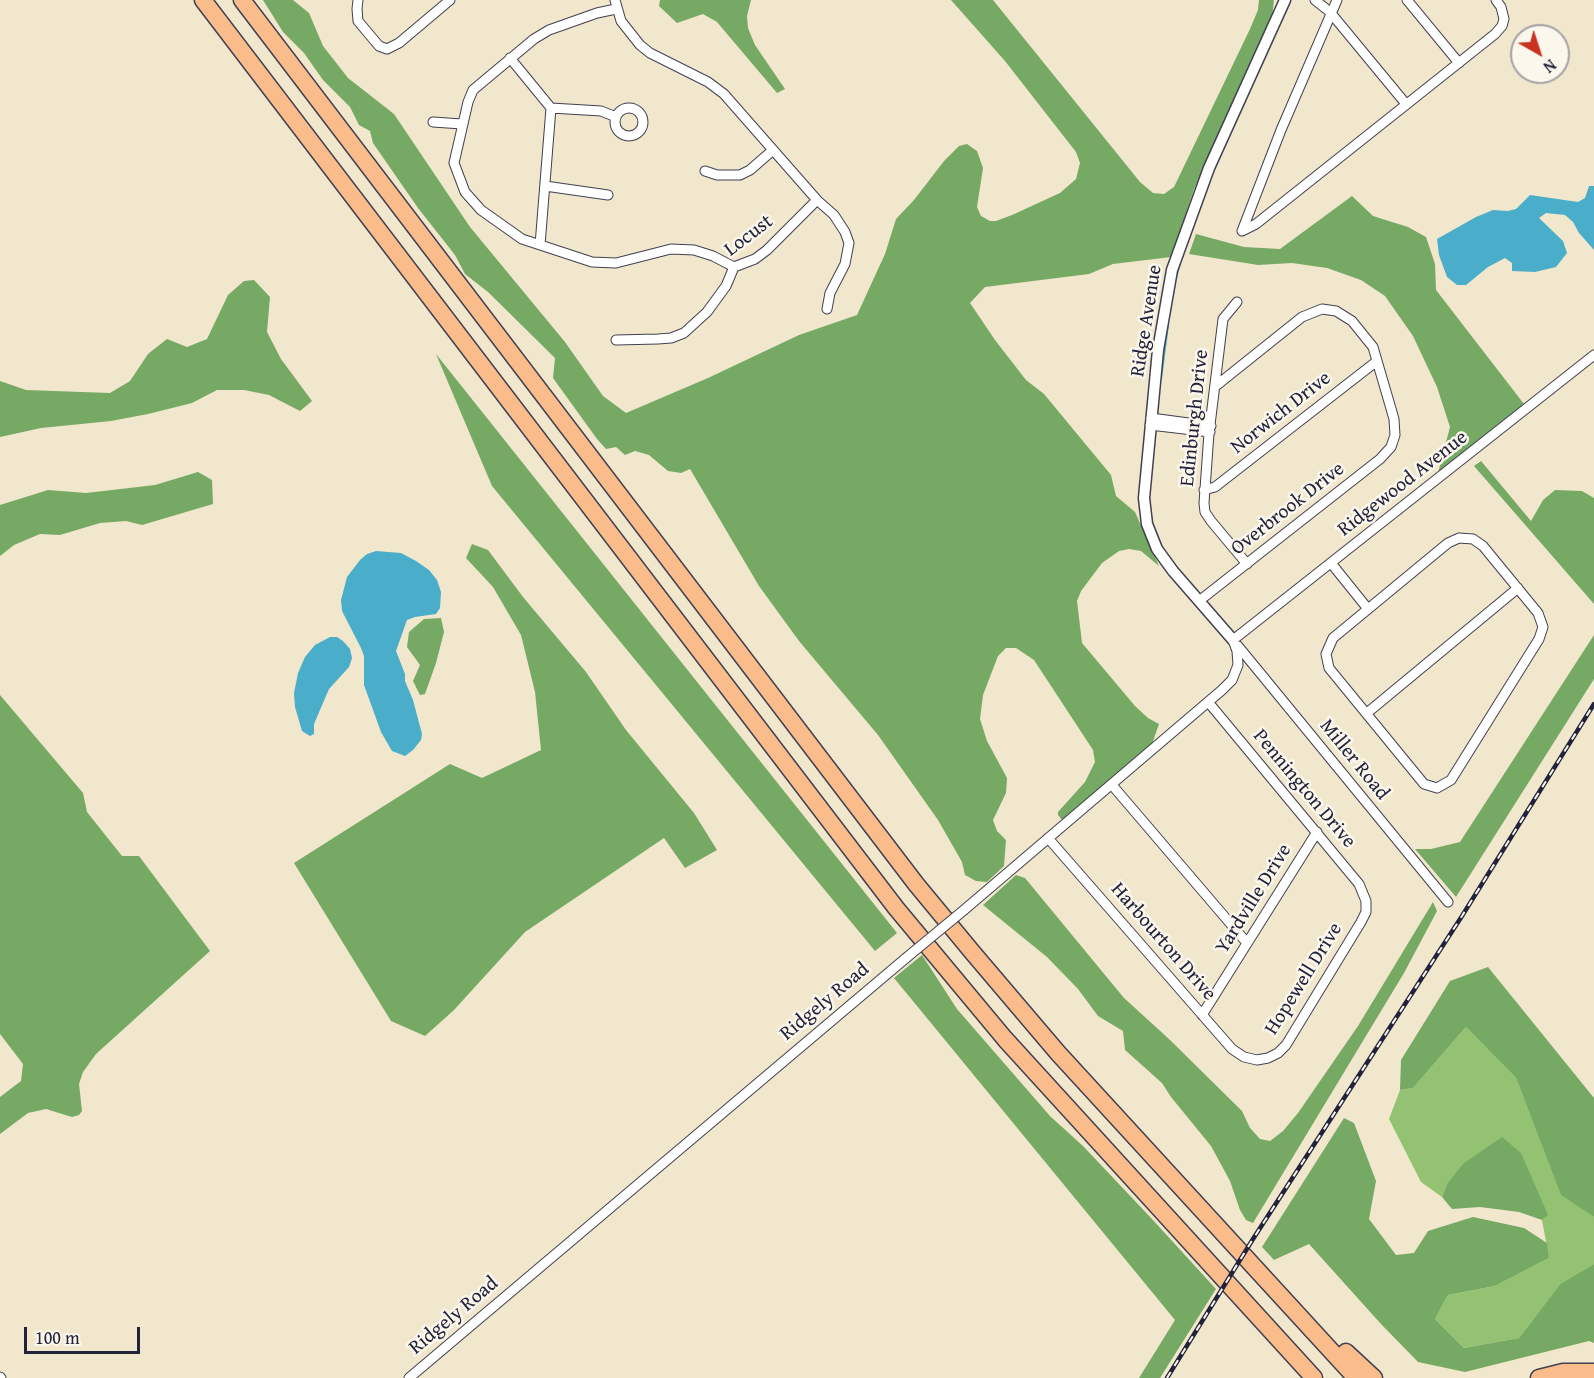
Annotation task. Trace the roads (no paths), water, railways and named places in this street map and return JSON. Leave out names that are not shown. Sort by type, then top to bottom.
[{"type":"highway","points":[[203,0],[896,908],[1005,1039],[1314,1378]]},
{"type":"highway","points":[[242,0],[916,884],[1058,1053],[1356,1378]]},
{"type":"highway","points":[[1181,1186],[1206,1202],[1359,1365],[1374,1378]]},
{"type":"highway","points":[[1237,1295],[1300,1378]]},
{"type":"highway","points":[[1539,1378],[1563,1372],[1594,1372]]},
{"type":"street","points":[[358,0],[358,21],[379,46],[387,49],[393,47],[450,0]]},
{"type":"street","name":"Ridge Avenue","points":[[1233,640],[1157,549],[1147,524],[1144,498],[1165,305],[1178,251],[1209,168],[1285,0]]},
{"type":"street","points":[[1315,0],[1330,12],[1406,105]]},
{"type":"street","points":[[1336,0],[1242,231],[1256,224],[1459,63],[1502,26],[1504,12],[1496,0]]},
{"type":"street","points":[[1407,0],[1459,63]]},
{"type":"street","points":[[734,267],[713,256],[694,250],[671,249],[616,263],[603,264],[522,239],[507,230],[481,210],[465,192],[454,163],[462,124],[473,90],[534,39],[549,30],[616,5],[628,32],[640,45],[650,53],[708,82],[724,94],[816,200],[834,215],[849,243],[845,264],[830,293],[827,309]]},
{"type":"street","points":[[510,58],[550,108],[540,245]]},
{"type":"street","points":[[550,108],[601,111],[616,117]]},
{"type":"street","points":[[433,122],[462,124]]},
{"type":"street","points":[[705,171],[717,175],[740,174],[750,170],[773,150]]},
{"type":"street","points":[[545,186],[608,195]]},
{"type":"street","name":"Locust","points":[[616,340],[665,339],[684,333],[707,312],[726,286],[734,267],[755,259],[767,250],[816,200]]},
{"type":"street","name":"Edinburgh Drive","points":[[1237,302],[1223,319],[1204,490],[1206,512],[1211,521],[1247,564]]},
{"type":"street","points":[[1216,385],[1302,317],[1322,309],[1336,311],[1352,321],[1372,347],[1377,361]]},
{"type":"street","name":"Ridgewood Avenue","points":[[1233,640],[1594,355]]},
{"type":"street","name":"Overbrook Drive","points":[[1199,601],[1380,459],[1391,447],[1395,435],[1394,419],[1377,361]]},
{"type":"street","name":"Norwich Drive","points":[[1204,490],[1215,487],[1377,361]]},
{"type":"street","points":[[1151,422],[1210,429]]},
{"type":"street","points":[[1459,538],[1473,539],[1478,542],[1518,588],[1542,619],[1542,634],[1451,780],[1438,791],[1424,784],[1329,668],[1323,653],[1333,638],[1448,543],[1459,538]]},
{"type":"street","points":[[1331,563],[1368,609]]},
{"type":"street","points":[[1367,713],[1518,588]]},
{"type":"street","name":"Ridgely Road","points":[[409,1378],[1209,703],[1232,680],[1236,672],[1239,658],[1233,640]]},
{"type":"street","name":"Miller Road","points":[[1233,640],[1448,902]]},
{"type":"street","name":"Pennington Drive","points":[[1209,703],[1359,884],[1366,901]]},
{"type":"street","points":[[1113,784],[1247,943]]},
{"type":"street","name":"Yardville Drive","points":[[1202,1015],[1317,832]]},
{"type":"street","name":"Harbourton Drive","points":[[1048,838],[1238,1054],[1244,1058],[1257,1060]]},
{"type":"street","name":"Hopewell Drive","points":[[1257,1060],[1278,1053],[1286,1045],[1361,922],[1366,912],[1366,901]]},
{"type":"water","points":[[1589,186],[1594,186],[1594,250],[1565,215],[1546,213],[1539,218],[1563,241],[1567,253],[1556,267],[1535,272],[1512,271],[1512,263],[1505,258],[1488,267],[1466,285],[1457,285],[1447,277],[1439,255],[1437,239],[1493,210],[1516,209],[1530,195],[1578,202],[1585,198]]},
{"type":"water","points":[[376,551],[401,553],[416,561],[429,570],[437,580],[441,592],[440,608],[436,614],[407,620],[396,651],[422,734],[421,740],[405,756],[392,751],[381,732],[364,685],[364,656],[342,611],[341,600],[347,577],[360,560]]},
{"type":"water","points":[[330,637],[337,637],[343,641],[350,649],[352,658],[349,667],[329,689],[314,724],[314,734],[310,736],[302,731],[295,707],[294,693],[298,673],[305,657],[315,645]]},
{"type":"waterway","points":[[1176,278],[1180,263]]},
{"type":"waterway","points":[[1161,379],[1168,325]]},
{"type":"railway","points":[[1167,1378],[1253,1239],[1462,916],[1594,704]]}]
